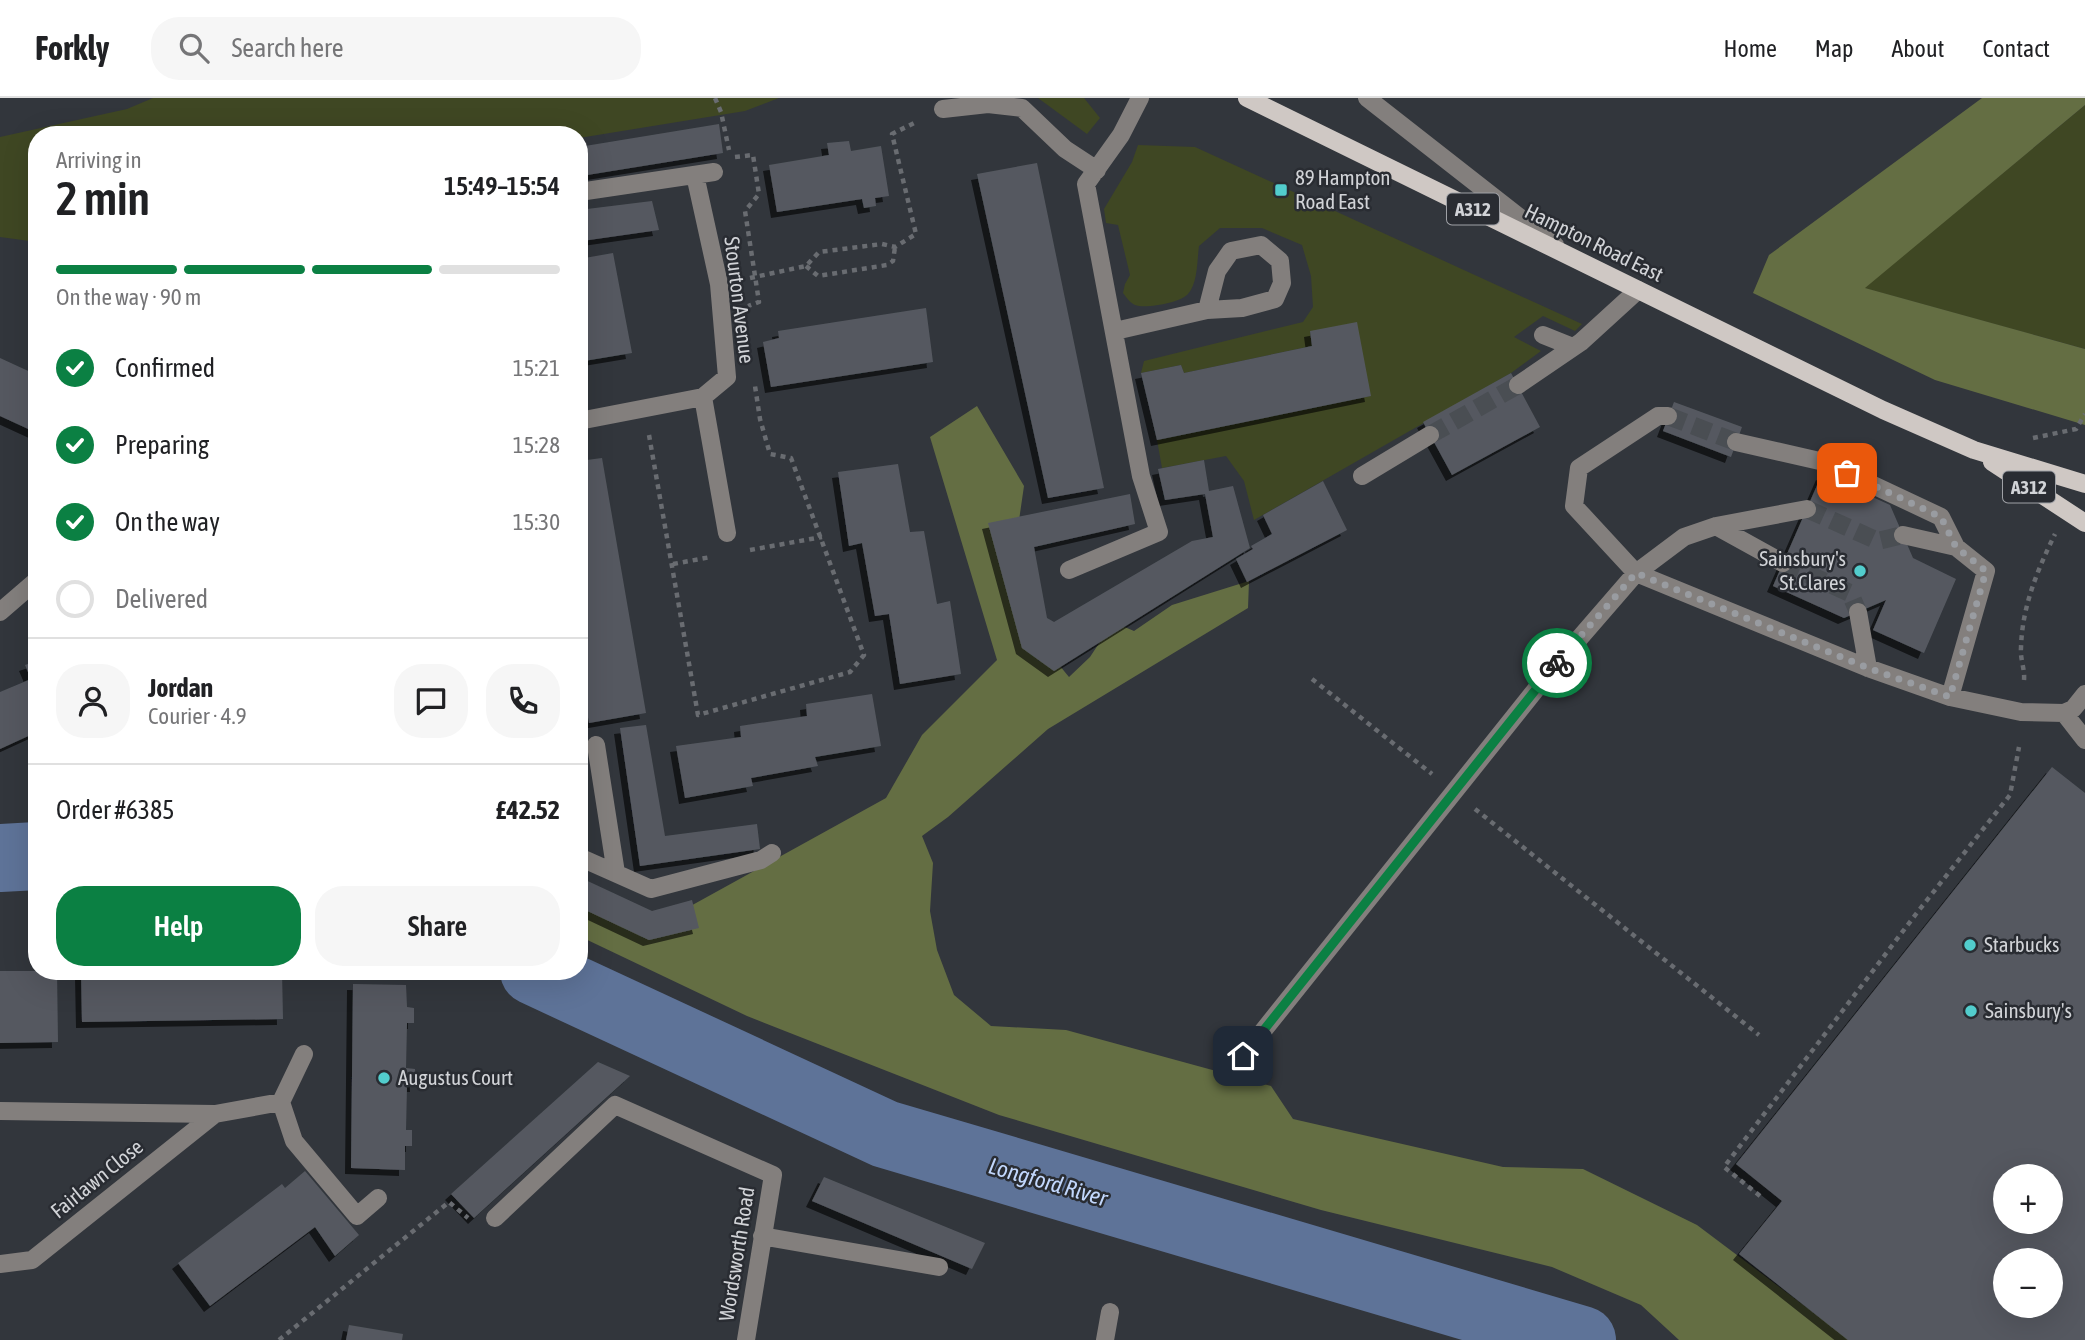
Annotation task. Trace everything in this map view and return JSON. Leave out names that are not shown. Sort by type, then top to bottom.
[{"type":"main road","name":"Hampton Road East","points":[[1247,98],[1883,410],[1974,450]]},
{"type":"main road","name":"A312","points":[[1974,450],[2085,484]]},
{"type":"main road","name":"A312","points":[[1974,450],[2085,523]]},
{"type":"street","points":[[1069,570],[1159,532],[1141,476],[1086,184],[1121,135],[1140,98]]},
{"type":"street","points":[[1367,98],[1567,255]]},
{"type":"street","points":[[943,109],[988,104],[1022,108],[1065,149],[1097,170]]},
{"type":"street","points":[[588,191],[714,172]]},
{"type":"street","name":"Stourton Avenue","points":[[695,175],[719,284],[727,377],[702,397]]},
{"type":"street","points":[[1115,331],[1206,310],[1242,308],[1275,299],[1282,283],[1280,261],[1261,246],[1231,251],[1217,271],[1206,310]]},
{"type":"street","points":[[1518,385],[1573,347],[1638,290]]},
{"type":"street","points":[[1543,335],[1573,347]]},
{"type":"street","points":[[588,419],[702,397],[727,533]]},
{"type":"street","points":[[1668,416],[1658,416],[1579,468],[1574,506],[1636,573],[1868,668],[1950,697],[2021,712],[2064,713],[2073,709],[2085,694]]},
{"type":"street","points":[[1362,476],[1430,435]]},
{"type":"street","points":[[1737,442],[1824,462],[1941,517],[1956,547],[1986,571],[1950,697]]},
{"type":"street","points":[[1243,1056],[1520,708],[1636,573],[1684,537],[1716,526],[1807,509]]},
{"type":"street","points":[[1716,526],[1783,563]]},
{"type":"street","points":[[1903,535],[1956,547]]},
{"type":"street","points":[[0,612],[28,588]]},
{"type":"street","points":[[1858,612],[1868,668]]},
{"type":"street","points":[[2064,713],[2085,740]]},
{"type":"street","points":[[596,745],[616,873]]},
{"type":"street","points":[[588,861],[651,889],[761,860],[772,853]]},
{"type":"street","points":[[304,1054],[281,1102],[294,1141],[357,1216],[378,1198]]},
{"type":"street","name":"Fairlawn Close","points":[[0,1111],[215,1114],[281,1102]]},
{"type":"street","name":"Wordsworth Road","points":[[495,1218],[615,1105],[773,1175],[746,1340]]},
{"type":"street","name":"Fairlawn Close","points":[[0,1264],[32,1261],[215,1114]]},
{"type":"street","points":[[762,1236],[939,1267]]},
{"type":"street","points":[[1105,1340],[1110,1312]]},
{"type":"path","points":[[715,98],[721,112],[730,157],[752,155],[759,194],[745,211],[753,277]]},
{"type":"path","points":[[719,284],[806,266],[819,252],[882,244],[895,247],[916,234],[892,134],[943,109]]},
{"type":"path","points":[[806,266],[818,276],[887,265],[893,261],[895,247]]},
{"type":"path","points":[[2024,680],[2025,671],[2020,652],[2023,619],[2035,576],[2066,511]]},
{"type":"path","points":[[1312,679],[1439,780]]},
{"type":"path","points":[[1760,1195],[1724,1167],[2010,795],[2019,747]]},
{"type":"path","points":[[1472,806],[1759,1035]]},
{"type":"path","points":[[279,1340],[449,1202],[473,1223],[495,1218]]},
{"type":"green space","points":[[153,98],[779,98],[745,111],[588,137],[588,126],[50,126],[127,109]]},
{"type":"green space","points":[[1038,98],[1084,98],[1100,118],[1087,134]]},
{"type":"green space","points":[[1982,98],[2085,98],[2085,105],[1865,288],[2085,349],[2085,425],[1935,380],[1753,293],[1769,255]]},
{"type":"green space","points":[[2085,105],[2085,349],[1864,288]]},
{"type":"green space","points":[[28,131],[28,241],[0,237],[0,137]]},
{"type":"green space","points":[[1138,145],[1195,147],[1582,324],[1575,331],[1543,316],[1514,337],[1541,351],[1511,373],[1254,520],[1244,481],[1226,456],[1162,468],[1157,440],[1370,396],[1310,331],[1312,346],[1184,373],[1181,365],[1141,373],[1144,361],[1303,322],[1313,307],[1311,276],[1302,245],[1262,228],[1220,228],[1199,246],[1194,284],[1184,297],[1154,306],[1135,305],[1130,301],[1123,293],[1130,275],[1118,225],[1106,223],[1104,209],[1132,162]]},
{"type":"green space","points":[[977,406],[1024,486],[1016,541],[1055,660],[1069,677],[1090,657],[1113,622],[1134,631],[1172,605],[1249,581],[1248,608],[1048,729],[948,817],[922,836],[933,863],[930,911],[937,950],[954,995],[991,1026],[1066,1030],[1271,1086],[1293,1119],[1503,1167],[1583,1169],[1697,1225],[1850,1340],[1679,1340],[1641,1305],[1552,1267],[1321,1210],[999,1115],[747,1016],[588,940],[588,893],[658,924],[886,798],[922,735],[997,660],[930,437]]},
{"type":"building","points":[[719,124],[723,153],[588,175],[588,146]]},
{"type":"building","points":[[849,141],[851,151],[881,146],[889,196],[875,198],[876,206],[864,208],[862,199],[777,212],[769,165],[829,155],[827,143]]},
{"type":"building","points":[[1037,163],[1104,488],[1048,498],[977,174]]},
{"type":"building","points":[[652,201],[659,230],[588,240],[588,209]]},
{"type":"building","points":[[613,253],[632,353],[588,360],[588,257]]},
{"type":"building","points":[[926,308],[933,362],[771,387],[763,342],[779,338],[778,331]]},
{"type":"building","points":[[1357,322],[1371,396],[1157,440],[1141,373],[1181,365],[1184,373],[1312,346],[1310,331]]},
{"type":"building","points":[[0,358],[28,371],[28,429],[0,416]]},
{"type":"building","points":[[1511,373],[1540,427],[1452,475],[1423,422]]},
{"type":"building","points":[[1674,402],[1742,427],[1731,457],[1663,431]]},
{"type":"building","points":[[602,458],[646,713],[589,723],[588,717],[588,460]]},
{"type":"building","points":[[1204,460],[1209,491],[1233,486],[1250,548],[1054,671],[1022,648],[988,523],[1130,494],[1135,524],[1034,547],[1047,618],[1054,622],[1192,541],[1213,537],[1205,494],[1165,500],[1158,469]]},
{"type":"building","points":[[898,464],[910,532],[924,531],[937,604],[950,601],[961,674],[900,684],[889,614],[875,616],[862,543],[849,546],[838,472]]},
{"type":"building","name":"Sainsbury's St.Clares","points":[[1822,474],[1890,505],[1913,558],[1956,579],[1924,653],[1873,630],[1886,600],[1844,618],[1773,586]]},
{"type":"building","points":[[1323,481],[1347,530],[1247,582],[1236,559],[1253,549],[1251,546],[1272,534],[1263,515]]},
{"type":"building","points":[[28,680],[28,736],[0,749],[0,692]]},
{"type":"building","points":[[872,694],[881,746],[815,757],[818,766],[751,778],[753,786],[685,798],[676,746],[741,737],[740,726],[807,716],[806,704]]},
{"type":"building","points":[[646,725],[665,836],[757,824],[760,849],[640,866],[620,728]]},
{"type":"building","name":"Sainsbury's","points":[[2052,767],[2085,793],[2085,1340],[1848,1340],[1739,1254],[1782,1201],[1736,1164]]},
{"type":"building","points":[[588,881],[652,911],[692,900],[699,928],[649,940],[588,911]]},
{"type":"building","points":[[0,971],[28,971],[28,980],[57,980],[58,1042],[0,1043]]},
{"type":"building","points":[[81,980],[282,980],[283,1019],[82,1022]]},
{"type":"building","name":"Augustus Court","points":[[353,984],[406,985],[407,1007],[414,1008],[414,1023],[407,1023],[406,1068],[415,1069],[416,1086],[407,1086],[406,1130],[412,1130],[412,1146],[405,1146],[405,1170],[351,1168]]},
{"type":"building","points":[[598,1062],[630,1076],[474,1218],[451,1194]]},
{"type":"building","points":[[305,1171],[359,1235],[335,1256],[315,1227],[210,1306],[178,1263],[282,1184],[285,1188]]},
{"type":"building","points":[[824,1177],[985,1243],[972,1269],[812,1201]]},
{"type":"building","points":[[349,1325],[403,1334],[402,1340],[346,1340]]},
{"type":"waterway","name":"Longford River","points":[[0,858],[28,856]]},
{"type":"waterway","name":"Longford River","points":[[553,980],[885,1134],[1582,1340]]},
{"type":"tunnel","points":[[1430,435],[1518,385]]},
{"type":"tunnel","points":[[1668,416],[1736,442]]},
{"type":"tunnel","points":[[1807,509],[1878,541],[1903,535]]},
{"type":"tunnel","points":[[1783,563],[1850,593],[1858,612]]},
{"type":"way so far","points":[[1557,663],[1636,573],[1868,668],[1950,697],[1986,571],[1956,547],[1941,517],[1847,473]]},
{"type":"place","name":"89 Hampton Road East","points":[[1281,190]]},
{"type":"place","name":"Sainsbury's St.Clares","points":[[1860,571]]},
{"type":"place","name":"Starbucks","points":[[1970,945]]},
{"type":"place","name":"Sainsbury's","points":[[1971,1011]]},
{"type":"place","name":"Augustus Court","points":[[384,1078]]},
{"type":"route","points":[[1243,1056],[1557,663]]}]
